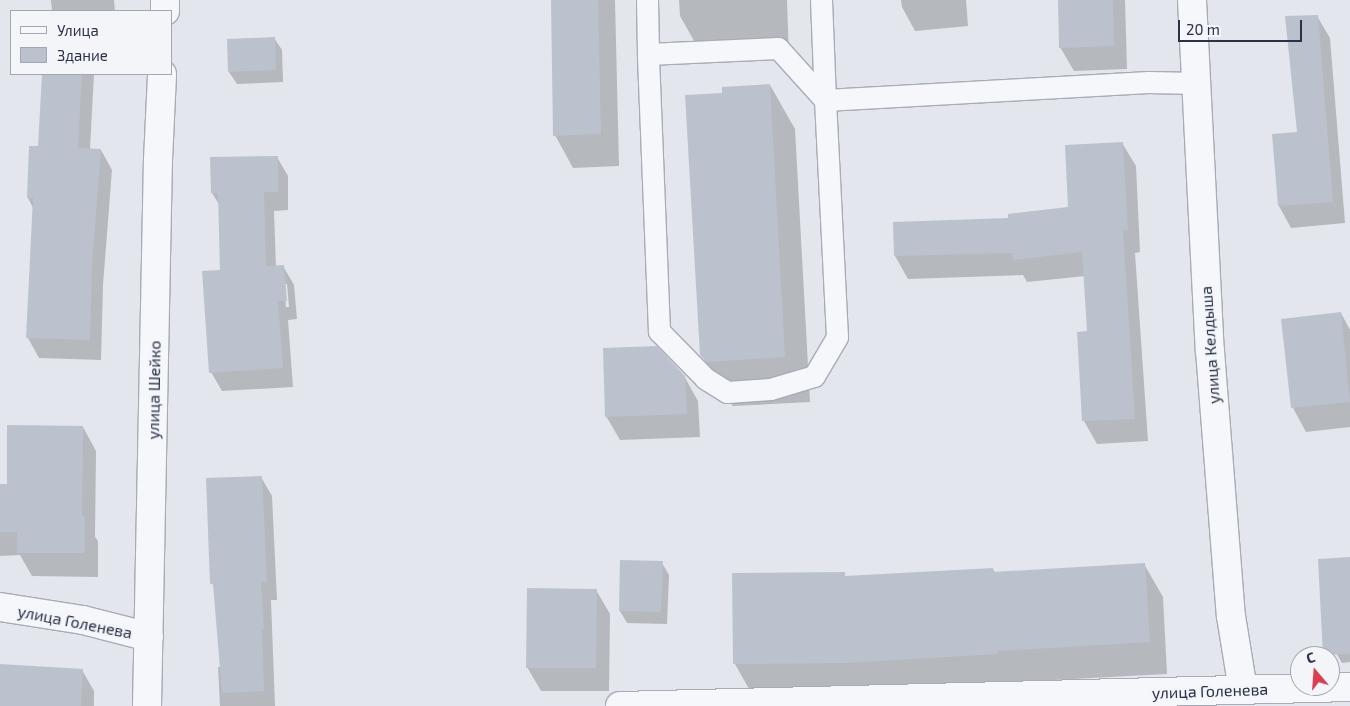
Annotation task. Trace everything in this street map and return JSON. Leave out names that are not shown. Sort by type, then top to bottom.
[{"type":"street","name":"улица Келдыша","points":[[1192,0],[1210,360],[1231,616],[1243,690]]},
{"type":"street","name":"улица Шейко","points":[[147,706],[158,160],[162,75]]},
{"type":"street","name":"улица Голенева","points":[[0,607],[83,620],[149,637]]},
{"type":"street","name":"улица Голенева","points":[[620,706],[1350,687]]},
{"type":"lane","points":[[646,0],[659,332],[705,378],[727,392],[770,389],[814,376],[837,337],[821,0]]},
{"type":"lane","points":[[648,54],[778,48],[825,100]]},
{"type":"lane","points":[[825,100],[1148,82],[1196,83]]},
{"type":"building","points":[[551,0],[598,0],[601,134],[553,136]]},
{"type":"building","points":[[1058,0],[1113,0],[1114,46],[1059,48]]},
{"type":"building","points":[[1318,15],[1333,202],[1278,206],[1272,134],[1297,132],[1285,16]]},
{"type":"building","points":[[275,37],[276,70],[228,72],[227,39]]},
{"type":"building","points":[[42,75],[82,75],[78,148],[101,149],[92,264],[90,340],[26,338],[33,198],[27,198],[29,146],[38,146]]},
{"type":"building","points":[[770,84],[785,357],[707,362],[700,355],[685,95],[722,93],[722,87]]},
{"type":"building","points":[[1123,142],[1128,230],[1123,230],[1135,419],[1082,421],[1077,332],[1087,331],[1082,252],[1013,260],[1012,253],[894,256],[893,222],[1008,218],[1008,214],[1068,207],[1065,145]]},
{"type":"building","points":[[278,156],[278,192],[264,192],[266,266],[284,265],[287,301],[278,301],[283,368],[209,373],[202,271],[220,270],[218,193],[211,193],[210,157]]},
{"type":"building","points":[[1341,312],[1350,402],[1291,408],[1281,319]]},
{"type":"building","points":[[657,346],[685,376],[687,414],[605,417],[603,348]]},
{"type":"building","points":[[7,425],[83,426],[82,516],[85,516],[85,553],[17,553],[17,532],[0,532],[0,484],[7,484]]},
{"type":"building","points":[[262,476],[267,582],[261,582],[264,629],[262,629],[264,691],[222,693],[213,584],[210,584],[206,478]]},
{"type":"building","points":[[1350,557],[1350,654],[1340,654],[1340,646],[1323,646],[1318,559]]},
{"type":"building","points":[[620,560],[663,561],[661,612],[619,611]]},
{"type":"building","points":[[1145,563],[1150,642],[846,663],[733,664],[732,573],[845,572],[845,576],[993,568],[993,572]]},
{"type":"building","points":[[527,588],[597,589],[596,668],[526,668]]},
{"type":"building","points":[[0,664],[83,669],[81,706],[0,706]]}]
